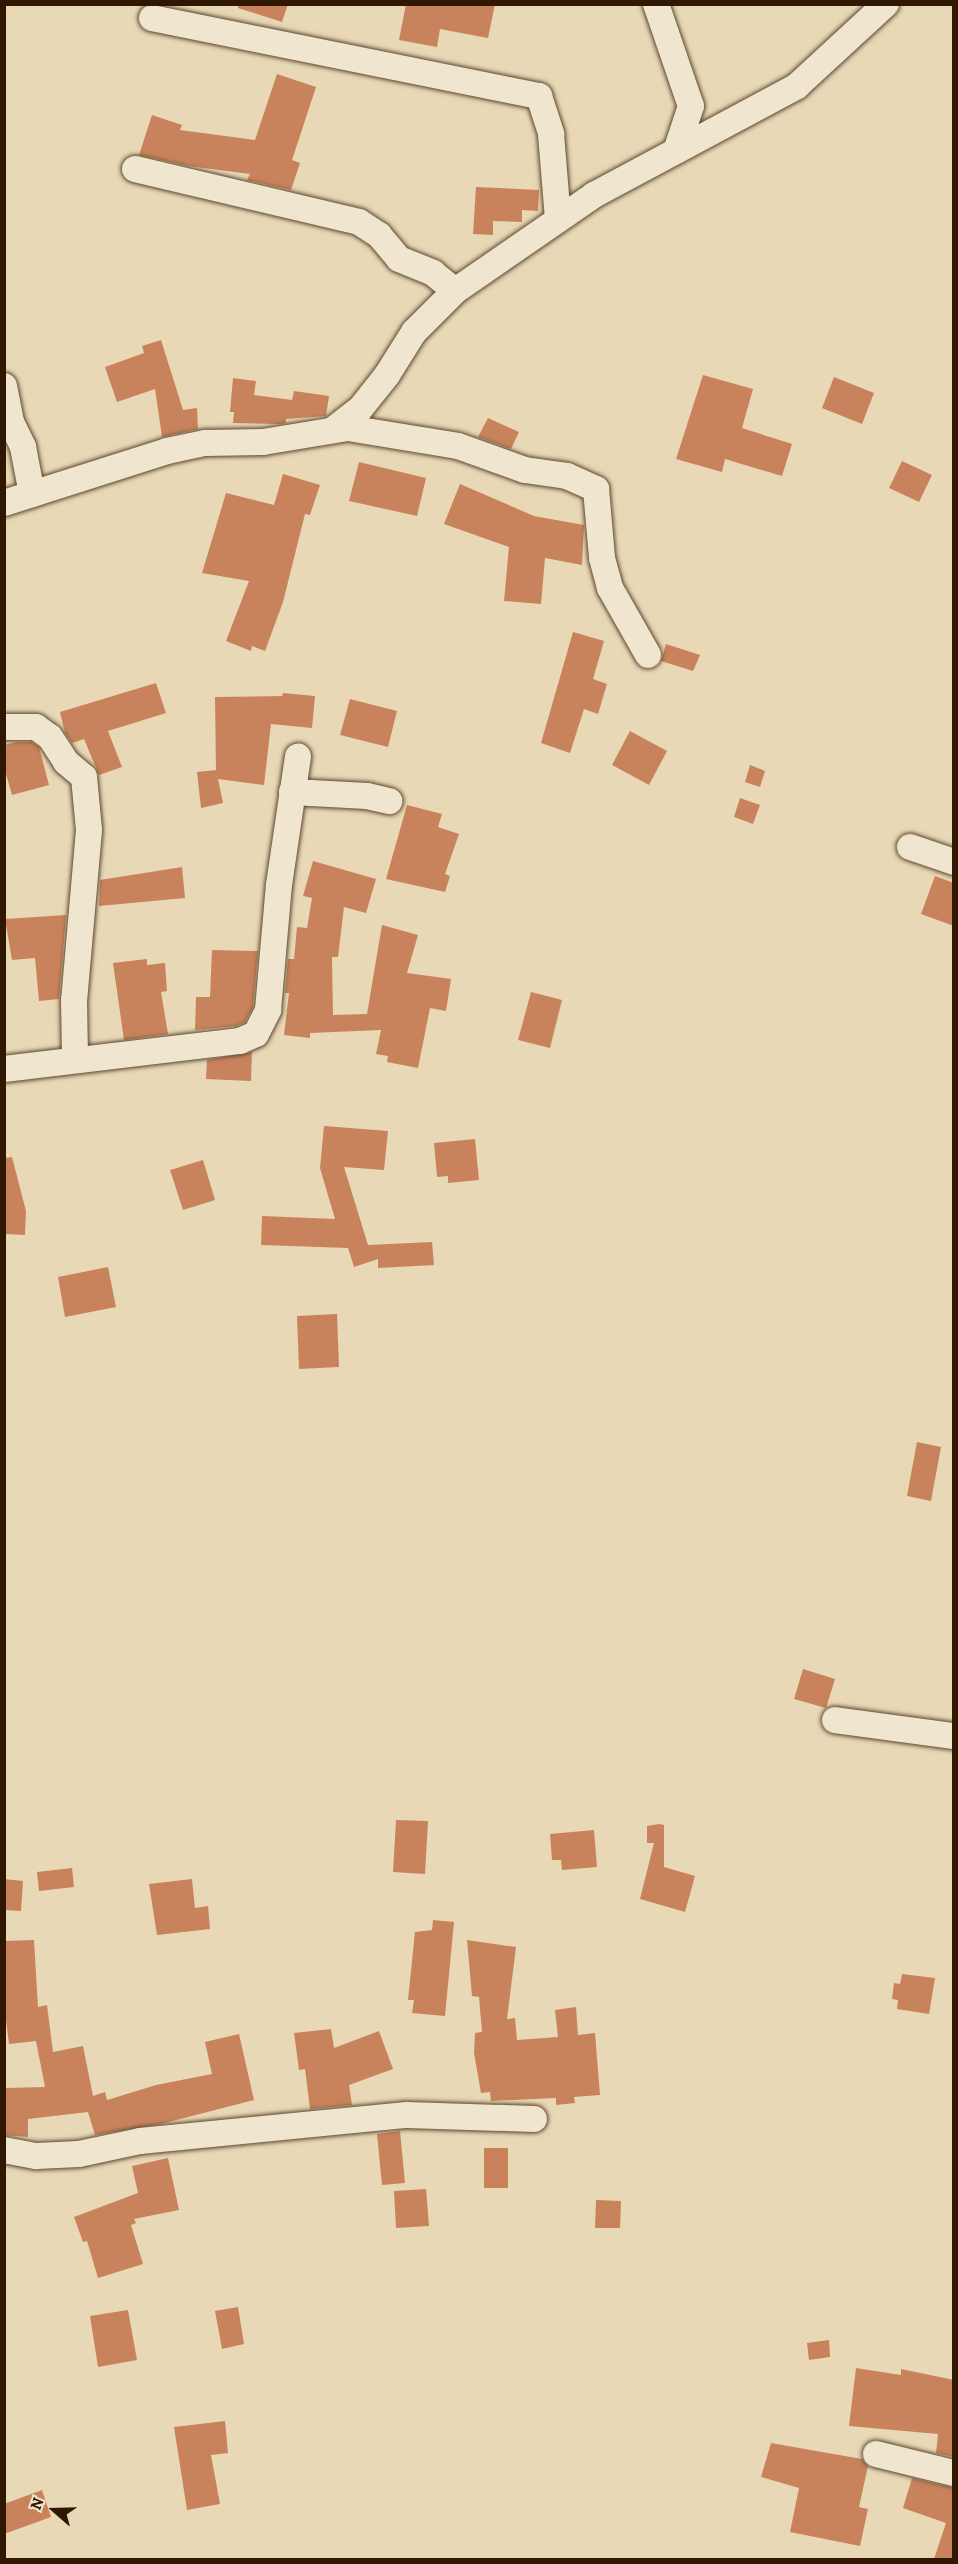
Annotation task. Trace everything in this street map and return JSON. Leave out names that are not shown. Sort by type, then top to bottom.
[{"type":"street","points":[[656,4],[691,106],[676,151]]},
{"type":"street","points":[[334,429],[360,409],[387,375],[414,332],[454,291],[594,195],[797,86],[865,14],[886,4]]},
{"type":"street","points":[[152,18],[539,96],[550,134],[558,220]]},
{"type":"street","points":[[135,170],[359,222],[379,236],[399,260],[433,273],[454,291]]},
{"type":"street","points":[[4,386],[11,422],[23,447],[32,494]]},
{"type":"street","points":[[4,503],[166,451],[204,444],[263,442],[348,428],[458,446],[525,470],[567,476],[590,484],[596,489],[602,558],[610,588],[648,655]]},
{"type":"street","points":[[4,727],[36,727],[50,737],[66,762],[84,777],[89,830],[74,1000],[75,1059]]},
{"type":"street","points":[[4,1069],[240,1041],[256,1034],[268,1010],[298,756]]},
{"type":"street","points":[[292,792],[367,796],[389,801]]},
{"type":"street","points":[[909,847],[954,862]]},
{"type":"street","points":[[835,1720],[954,1736]]},
{"type":"street","points":[[4,2151],[36,2156],[79,2154],[140,2141],[407,2115],[534,2120]]},
{"type":"street","points":[[876,2454],[954,2473]]},
{"type":"building","points":[[238,4],[288,4],[282,22],[238,8]]},
{"type":"building","points":[[406,4],[495,4],[488,38],[440,29],[437,47],[399,40]]},
{"type":"building","points":[[277,74],[316,87],[292,160],[300,163],[291,190],[247,180],[250,174],[189,166],[139,155],[152,115],[182,125],[180,130],[255,140]]},
{"type":"building","points":[[476,187],[539,190],[538,211],[522,210],[522,222],[493,221],[493,235],[473,234]]},
{"type":"building","points":[[161,340],[183,410],[197,408],[198,429],[162,437],[155,389],[117,402],[105,367],[144,353],[142,346]]},
{"type":"building","points":[[703,375],[753,389],[742,428],[792,444],[782,476],[725,459],[722,472],[676,459]]},
{"type":"building","points":[[834,377],[874,393],[862,424],[822,408]]},
{"type":"building","points":[[233,378],[256,381],[254,395],[292,400],[294,391],[329,396],[326,416],[286,419],[286,423],[279,424],[233,423],[234,412],[230,412]]},
{"type":"building","points":[[488,418],[519,432],[511,449],[478,437]]},
{"type":"building","points":[[902,461],[932,475],[919,502],[889,488]]},
{"type":"building","points":[[359,462],[426,478],[417,516],[349,501]]},
{"type":"building","points":[[283,474],[320,485],[310,515],[305,514],[283,602],[265,651],[252,646],[251,651],[226,641],[249,581],[202,573],[226,493],[274,505]]},
{"type":"building","points":[[460,484],[534,516],[584,525],[582,565],[545,558],[541,604],[504,601],[509,547],[444,524]]},
{"type":"building","points":[[573,632],[604,641],[593,679],[607,684],[598,714],[584,709],[570,753],[541,743]]},
{"type":"building","points":[[666,644],[700,655],[693,671],[661,661]]},
{"type":"building","points":[[156,683],[166,713],[108,731],[122,767],[99,775],[84,739],[72,743],[65,733],[60,712]]},
{"type":"building","points":[[283,693],[315,696],[312,728],[271,724],[264,785],[218,779],[223,803],[201,808],[197,772],[216,770],[215,697],[282,696]]},
{"type":"building","points":[[350,699],[397,711],[388,747],[340,735]]},
{"type":"building","points":[[630,731],[667,751],[649,785],[612,765]]},
{"type":"building","points":[[31,742],[39,747],[49,785],[12,795],[4,767],[4,745]]},
{"type":"building","points":[[750,765],[765,771],[760,787],[745,782]]},
{"type":"building","points":[[740,798],[760,805],[753,824],[734,817]]},
{"type":"building","points":[[407,805],[442,814],[438,827],[459,834],[445,874],[450,876],[445,892],[386,879]]},
{"type":"building","points":[[313,861],[376,879],[366,913],[344,907],[338,957],[332,957],[333,1015],[367,1014],[382,925],[418,935],[407,973],[451,979],[446,1011],[430,1008],[418,1068],[387,1062],[388,1056],[376,1054],[381,1030],[310,1033],[310,1038],[284,1035],[289,993],[285,993],[288,959],[294,959],[297,927],[307,928],[312,898],[303,896]]},
{"type":"building","points":[[182,867],[185,898],[99,906],[100,880]]},
{"type":"building","points":[[935,876],[954,883],[954,926],[921,914]]},
{"type":"building","points":[[66,915],[59,999],[39,1001],[35,958],[12,960],[5,919]]},
{"type":"building","points":[[212,950],[258,951],[253,1007],[245,1022],[236,1026],[195,1030],[196,997],[210,997]]},
{"type":"building","points":[[147,959],[147,965],[165,963],[167,991],[161,992],[168,1034],[124,1040],[113,963]]},
{"type":"building","points":[[531,992],[562,1000],[550,1048],[518,1040]]},
{"type":"building","points":[[252,1052],[251,1081],[206,1079],[207,1060]]},
{"type":"building","points":[[324,1126],[388,1131],[384,1170],[344,1167],[368,1245],[432,1242],[434,1265],[378,1268],[378,1259],[354,1267],[348,1248],[261,1245],[262,1216],[335,1219],[320,1168]]},
{"type":"building","points":[[475,1139],[479,1180],[448,1183],[448,1176],[437,1177],[434,1143]]},
{"type":"building","points":[[12,1157],[26,1211],[25,1235],[4,1234],[4,1158]]},
{"type":"building","points":[[203,1160],[215,1200],[183,1210],[170,1170]]},
{"type":"building","points":[[108,1267],[116,1307],[65,1317],[58,1277]]},
{"type":"building","points":[[337,1314],[339,1367],[299,1369],[297,1316]]},
{"type":"building","points":[[917,1442],[941,1447],[931,1501],[907,1496]]},
{"type":"building","points":[[803,1669],[835,1679],[826,1708],[794,1699]]},
{"type":"building","points":[[396,1820],[428,1821],[425,1874],[393,1872]]},
{"type":"building","points":[[664,1825],[664,1867],[695,1876],[685,1912],[640,1899],[654,1843],[647,1843],[647,1826]]},
{"type":"building","points":[[594,1830],[597,1867],[562,1870],[561,1860],[552,1860],[550,1834]]},
{"type":"building","points":[[72,1868],[74,1887],[39,1891],[37,1872]]},
{"type":"building","points":[[4,1879],[23,1881],[21,1911],[4,1910]]},
{"type":"building","points":[[192,1879],[195,1908],[208,1906],[210,1929],[157,1935],[149,1884]]},
{"type":"building","points":[[433,1920],[454,1922],[445,2016],[412,2013],[414,2000],[408,2000],[415,1932],[432,1930]]},
{"type":"building","points":[[34,1940],[38,2007],[47,2005],[53,2052],[83,2046],[93,2096],[105,2092],[107,2100],[156,2085],[212,2074],[205,2042],[239,2034],[254,2100],[161,2124],[95,2135],[88,2112],[28,2119],[28,2137],[4,2135],[4,2088],[45,2087],[36,2041],[9,2044],[4,2005],[4,1941]]},
{"type":"building","points":[[467,1940],[516,1947],[507,2019],[515,2018],[517,2040],[558,2037],[555,2010],[576,2007],[578,2035],[595,2033],[600,2095],[574,2097],[575,2103],[556,2105],[556,2098],[491,2101],[490,2092],[481,2093],[474,2053],[475,2033],[482,2032],[479,1997],[472,1996]]},
{"type":"building","points":[[902,1974],[935,1978],[929,2014],[897,2009],[898,2000],[892,1999],[894,1983],[900,1984]]},
{"type":"building","points":[[331,2029],[334,2048],[379,2031],[393,2069],[349,2085],[352,2105],[310,2109],[305,2069],[299,2070],[294,2033]]},
{"type":"building","points":[[400,2131],[405,2183],[382,2185],[377,2134]]},
{"type":"building","points":[[484,2148],[508,2148],[508,2188],[484,2188]]},
{"type":"building","points":[[168,2158],[179,2210],[134,2219],[136,2223],[131,2225],[143,2264],[98,2278],[87,2241],[83,2242],[74,2217],[138,2193],[132,2166]]},
{"type":"building","points":[[426,2189],[429,2226],[396,2228],[394,2191]]},
{"type":"building","points":[[596,2200],[621,2201],[620,2228],[595,2228]]},
{"type":"building","points":[[238,2307],[244,2344],[222,2349],[215,2311]]},
{"type":"building","points":[[128,2310],[137,2360],[98,2367],[90,2316]]},
{"type":"building","points":[[829,2340],[830,2357],[809,2360],[807,2343]]},
{"type":"building","points":[[856,2368],[901,2375],[901,2369],[954,2380],[954,2457],[936,2453],[938,2434],[849,2426]]},
{"type":"building","points":[[225,2421],[228,2453],[211,2455],[220,2504],[187,2510],[174,2427]]},
{"type":"building","points":[[771,2443],[862,2459],[868,2466],[859,2507],[868,2509],[860,2546],[790,2532],[799,2488],[761,2477]]},
{"type":"building","points":[[912,2478],[954,2488],[954,2559],[934,2559],[946,2523],[903,2508]]},
{"type":"building","points":[[42,2490],[51,2517],[4,2534],[4,2504]]}]
